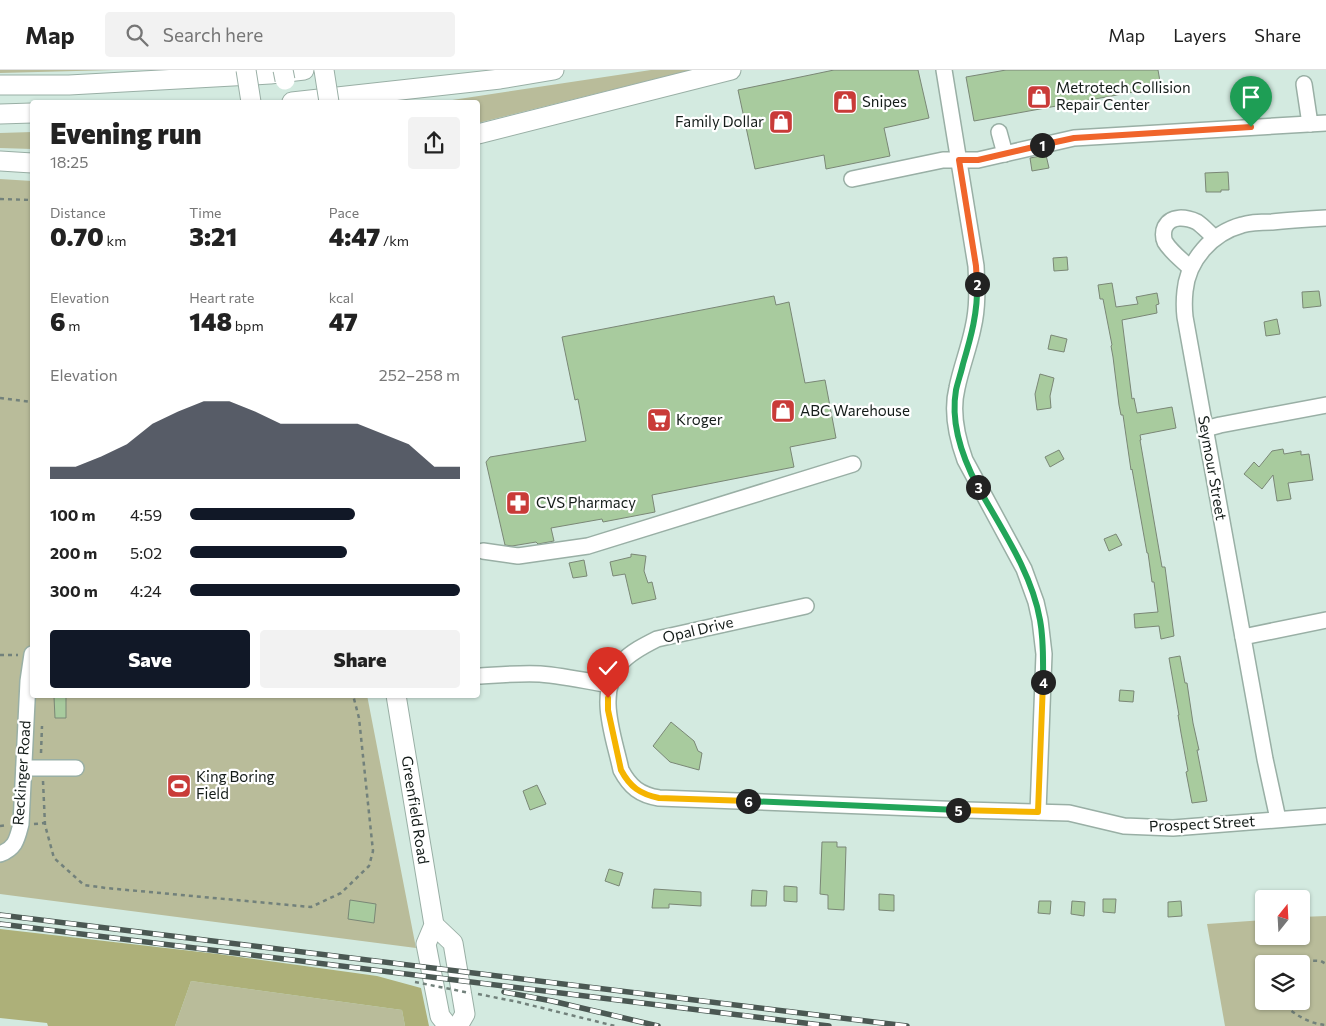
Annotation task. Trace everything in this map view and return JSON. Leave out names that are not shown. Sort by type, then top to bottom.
[{"type":"main road","points":[[246,70],[251,100]]},
{"type":"main road","points":[[284,70],[291,100]]},
{"type":"main road","points":[[0,86],[69,85],[270,74],[304,70]]},
{"type":"main road","points":[[324,70],[329,100]]},
{"type":"main road","points":[[309,100],[500,79],[554,70]]},
{"type":"main road","points":[[480,133],[731,70]]},
{"type":"main road","points":[[0,114],[30,113]]},
{"type":"main road","points":[[0,161],[30,163]]},
{"type":"main road","name":"Greenfield Road","points":[[396,698],[434,925],[426,944],[440,1016],[448,1026]]},
{"type":"main road","points":[[434,925],[453,943],[465,1014],[458,1026]]},
{"type":"street","points":[[944,70],[976,266],[978,294],[973,329],[956,390],[955,420],[965,460],[1024,569],[1036,602],[1040,620],[1044,654],[1038,812]]},
{"type":"street","points":[[1304,84],[1310,124]]},
{"type":"street","points":[[852,179],[943,160],[978,160],[1074,138],[1326,123]]},
{"type":"street","points":[[999,132],[1005,154]]},
{"type":"street","points":[[1190,268],[1171,250],[1164,240],[1164,229],[1169,222],[1176,218],[1186,218],[1198,223],[1215,238]]},
{"type":"street","name":"Seymour Street","points":[[1278,819],[1265,759],[1205,429],[1185,317],[1184,301],[1190,268],[1198,255],[1215,238],[1231,228],[1242,224],[1326,218]]},
{"type":"street","points":[[1205,429],[1220,424],[1326,404]]},
{"type":"street","points":[[483,551],[518,556],[588,546],[853,464]]},
{"type":"street","name":"Opal Drive","points":[[610,685],[622,662],[637,650],[657,639],[806,606]]},
{"type":"street","points":[[1243,637],[1326,620]]},
{"type":"street","name":"Reckinger Road","points":[[0,854],[9,851],[17,840],[21,824],[28,681],[27,654]]},
{"type":"street","points":[[480,676],[541,674],[610,685]]},
{"type":"street","name":"Prospect Street","points":[[610,685],[608,710],[621,770],[631,785],[639,792],[648,796],[659,798],[1069,813],[1124,826],[1173,828],[1326,816]]},
{"type":"street","points":[[24,768],[76,768]]},
{"type":"path","points":[[0,199],[30,200]]},
{"type":"path","points":[[0,398],[30,402]]},
{"type":"path","points":[[0,655],[27,654]]},
{"type":"path","points":[[42,723],[45,823],[54,858],[84,885],[311,908],[341,893],[369,866],[373,851],[359,718],[354,698]]},
{"type":"path","points":[[31,824],[45,823]]},
{"type":"path","points":[[1310,961],[1326,964]]},
{"type":"path","points":[[415,982],[470,993]]},
{"type":"path","points":[[485,995],[615,1026]]},
{"type":"path","points":[[1290,1010],[1315,1024],[1326,1025]]},
{"type":"green space","points":[[0,70],[114,70],[0,73]]},
{"type":"green space","points":[[651,70],[691,70],[480,123],[480,100],[452,100]]},
{"type":"green space","points":[[30,132],[30,149],[0,148],[0,133]]},
{"type":"green space","points":[[0,179],[30,181],[30,698],[368,698],[416,948],[0,894]]},
{"type":"green space","points":[[1326,916],[1326,1026],[1225,1026],[1207,924],[1255,921],[1255,945],[1310,945],[1310,917]]},
{"type":"green space","points":[[0,929],[218,954],[377,976],[421,988],[429,1026],[405,1026],[402,1010],[191,981],[175,1026],[48,1026],[47,1023],[0,1018]]},
{"type":"green space","points":[[191,981],[402,1010],[405,1026],[175,1026]]},
{"type":"building","points":[[834,70],[918,70],[929,118],[884,128],[890,156],[826,169],[824,155],[755,169],[738,90]]},
{"type":"building","name":"Metrotech Collision Repair Center","points":[[1006,70],[1158,70],[1161,87],[974,121],[966,77]]},
{"type":"building","points":[[1046,155],[1049,168],[1032,171],[1030,158]]},
{"type":"building","points":[[1228,172],[1229,190],[1206,192],[1205,173]]},
{"type":"building","points":[[1067,257],[1068,270],[1054,271],[1053,258]]},
{"type":"building","points":[[1112,283],[1116,307],[1138,304],[1136,297],[1157,293],[1159,304],[1156,305],[1157,313],[1122,320],[1132,399],[1134,398],[1137,413],[1172,407],[1176,428],[1140,435],[1162,567],[1165,567],[1174,636],[1161,639],[1159,626],[1135,628],[1134,614],[1158,612],[1154,582],[1152,582],[1131,470],[1123,415],[1121,415],[1119,405],[1112,345],[1103,299],[1100,299],[1098,285]]},
{"type":"building","points":[[1319,291],[1321,306],[1303,308],[1302,292]]},
{"type":"building","points":[[774,296],[776,305],[789,302],[805,383],[825,380],[836,438],[790,447],[794,467],[652,495],[655,512],[603,522],[602,519],[551,528],[554,541],[538,544],[536,542],[512,546],[505,545],[486,462],[490,457],[586,441],[578,399],[575,400],[562,337]]},
{"type":"building","points":[[1277,319],[1280,334],[1266,336],[1264,322]]},
{"type":"building","points":[[1051,335],[1067,339],[1064,352],[1048,349]]},
{"type":"building","points":[[1040,374],[1054,378],[1050,396],[1051,408],[1037,410],[1035,394]]},
{"type":"building","points":[[1283,449],[1284,454],[1301,451],[1301,455],[1309,454],[1313,480],[1288,483],[1291,499],[1277,501],[1273,475],[1262,489],[1244,474],[1254,462],[1259,467],[1272,451]]},
{"type":"building","points":[[1059,450],[1064,459],[1050,467],[1045,457]]},
{"type":"building","points":[[1116,534],[1122,545],[1109,551],[1104,539]]},
{"type":"building","points":[[631,554],[646,556],[644,571],[648,583],[652,582],[656,599],[632,604],[625,574],[613,576],[610,562],[631,557]]},
{"type":"building","points":[[584,560],[587,576],[573,578],[569,563]]},
{"type":"building","points":[[1180,656],[1185,683],[1187,683],[1207,801],[1192,803],[1186,772],[1188,771],[1169,658]]},
{"type":"building","points":[[1120,690],[1134,691],[1133,702],[1119,701]]},
{"type":"building","points":[[54,698],[66,698],[66,718],[55,718]]},
{"type":"building","points":[[671,722],[694,741],[698,751],[702,753],[699,770],[670,762],[653,746]]},
{"type":"building","points":[[537,785],[546,804],[530,810],[523,791]]},
{"type":"building","points":[[822,842],[837,842],[837,847],[846,847],[844,910],[828,909],[828,895],[820,894]]},
{"type":"building","points":[[609,869],[623,873],[619,886],[605,881]]},
{"type":"building","points":[[784,886],[797,887],[797,902],[784,901]]},
{"type":"building","points":[[654,889],[701,892],[701,906],[669,904],[669,908],[652,908]]},
{"type":"building","points":[[752,890],[767,891],[766,906],[751,906]]},
{"type":"building","points":[[879,894],[894,895],[894,911],[879,910]]},
{"type":"building","points":[[1103,899],[1116,899],[1115,913],[1103,912]]},
{"type":"building","points":[[350,900],[376,904],[374,923],[348,919]]},
{"type":"building","points":[[1039,901],[1051,901],[1050,914],[1038,913]]},
{"type":"building","points":[[1072,901],[1085,902],[1084,916],[1071,914]]},
{"type":"building","points":[[1181,901],[1182,916],[1168,917],[1168,902]]},
{"type":"railway","points":[[0,915],[907,1026]]},
{"type":"railway","points":[[0,924],[829,1026]]},
{"type":"railway","points":[[504,992],[552,1001],[658,1026]]},
{"type":"place","name":"Metrotech Collision Repair Center","points":[[1039,97]]},
{"type":"place","name":"Snipes","points":[[845,102]]},
{"type":"place","name":"Family Dollar","points":[[781,122]]},
{"type":"place","name":"ABC Warehouse","points":[[783,411]]},
{"type":"place","name":"Kroger","points":[[659,420]]},
{"type":"place","name":"CVS Pharmacy","points":[[518,503]]},
{"type":"place","name":"King Boring Field","points":[[179,786]]},
{"type":"route","points":[[608,698],[608,710],[621,770],[631,785],[639,792],[648,796],[659,798],[1038,812],[1044,654],[1040,620],[1036,602],[1024,569],[965,460],[955,420],[956,390],[973,329],[978,294],[976,266],[959,160],[978,160],[1074,138],[1251,127]]}]
